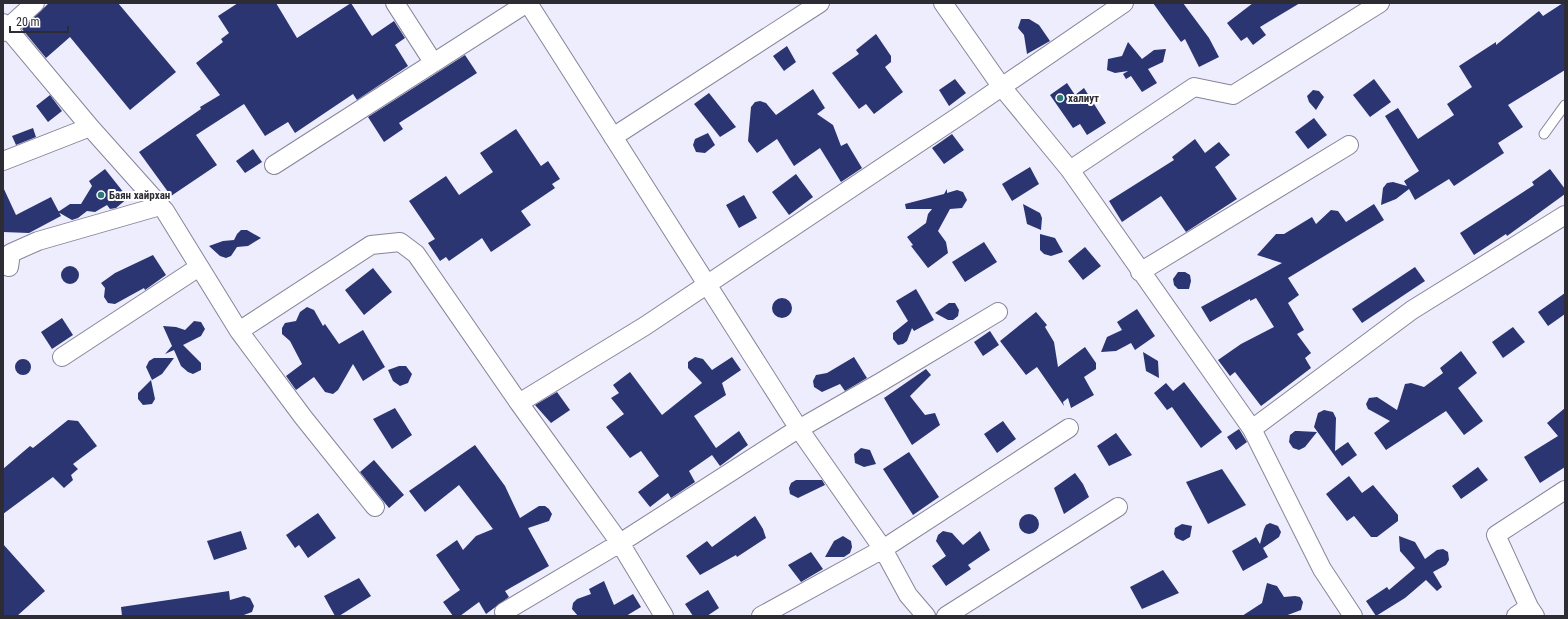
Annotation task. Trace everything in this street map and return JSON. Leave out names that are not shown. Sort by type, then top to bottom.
[{"type":"street","points":[[35,3],[4,28],[160,206],[200,267],[239,331],[303,417],[375,507]]},
{"type":"street","points":[[396,3],[432,62]]},
{"type":"street","points":[[274,165],[432,62],[528,3],[612,137],[800,429],[883,549],[908,595],[926,616]]},
{"type":"street","points":[[612,137],[820,3]]},
{"type":"street","points":[[943,3],[1001,86],[1070,170],[1140,272],[1252,428],[1322,569],[1353,616]]},
{"type":"street","points":[[519,403],[645,326],[1124,3]]},
{"type":"street","points":[[1070,170],[1194,88],[1232,96],[1378,4]]},
{"type":"street","points":[[3,161],[90,127]]},
{"type":"street","points":[[1140,272],[1348,145]]},
{"type":"street","points":[[9,267],[11,253],[38,242],[160,206]]},
{"type":"street","points":[[1252,428],[1412,310],[1565,215]]},
{"type":"street","points":[[239,331],[371,245],[400,242],[416,254],[519,403],[620,543],[664,616]]},
{"type":"street","points":[[62,357],[200,267]]},
{"type":"street","points":[[504,612],[620,543],[800,429],[998,312]]},
{"type":"street","points":[[761,616],[883,549],[1069,428]]},
{"type":"street","points":[[1526,613],[1496,535],[1565,490]]},
{"type":"street","points":[[946,616],[1118,507]]},
{"type":"lane","points":[[1544,134],[1565,105]]},
{"type":"building","points":[[49,3],[118,3],[176,72],[130,110],[70,37],[46,58],[22,29]]},
{"type":"building","points":[[238,3],[276,3],[297,38],[351,3],[372,36],[394,21],[405,38],[395,45],[408,66],[357,100],[353,94],[295,133],[288,122],[265,136],[244,104],[196,135],[217,165],[171,196],[139,152],[201,109],[200,107],[220,95],[196,63],[223,42],[221,39],[229,33],[218,16]]},
{"type":"building","points":[[1153,3],[1183,3],[1209,38],[1219,57],[1199,67],[1185,39],[1181,42]]},
{"type":"building","points":[[1253,3],[1300,3],[1260,27],[1266,35],[1253,45],[1247,37],[1241,41],[1227,23]]},
{"type":"building","points":[[1565,3],[1565,70],[1508,105],[1523,127],[1498,143],[1504,153],[1454,186],[1449,179],[1415,200],[1409,189],[1396,199],[1381,205],[1383,188],[1387,183],[1393,182],[1407,186],[1404,181],[1419,171],[1385,116],[1398,108],[1418,139],[1454,115],[1447,104],[1472,87],[1459,66],[1496,42],[1496,45],[1539,11],[1543,16]]},
{"type":"building","points":[[1021,19],[1029,19],[1039,25],[1050,41],[1027,54],[1024,35],[1018,28]]},
{"type":"building","points":[[876,34],[891,56],[891,62],[885,67],[903,92],[874,114],[866,104],[859,109],[832,73],[859,54],[856,50]]},
{"type":"building","points":[[1128,42],[1142,59],[1154,50],[1166,49],[1163,62],[1148,69],[1157,83],[1142,92],[1131,76],[1126,79],[1123,74],[1128,71],[1115,73],[1107,70],[1108,59],[1122,56]]},
{"type":"building","points":[[787,46],[796,62],[784,71],[773,56]]},
{"type":"building","points":[[465,55],[477,73],[399,123],[403,129],[384,142],[368,117]]},
{"type":"building","points":[[955,79],[966,93],[949,106],[939,90]]},
{"type":"building","points":[[1374,79],[1391,102],[1370,117],[1353,95]]},
{"type":"building","points":[[1067,83],[1075,95],[1084,88],[1106,123],[1087,135],[1080,124],[1073,128],[1050,95]]},
{"type":"building","points":[[813,89],[825,108],[817,114],[833,125],[841,146],[847,143],[862,168],[841,182],[820,148],[794,166],[777,139],[757,153],[748,141],[751,107],[755,102],[760,101],[766,103],[776,115]]},
{"type":"building","points":[[1313,90],[1319,91],[1324,97],[1316,110],[1309,102],[1307,96]]},
{"type":"building","points":[[709,93],[736,127],[720,137],[694,104]]},
{"type":"building","points":[[50,95],[62,111],[48,122],[36,106]]},
{"type":"building","points":[[1314,118],[1327,135],[1308,149],[1295,132]]},
{"type":"building","points":[[33,128],[36,137],[16,145],[12,136]]},
{"type":"building","points":[[516,129],[541,166],[548,161],[560,179],[552,184],[555,188],[521,211],[531,225],[491,252],[482,238],[449,261],[446,257],[440,261],[428,243],[435,239],[409,201],[446,176],[459,195],[493,172],[480,153]]},
{"type":"building","points":[[708,133],[715,145],[705,153],[696,152],[693,145],[695,139]]},
{"type":"building","points":[[952,134],[964,150],[944,164],[932,148]]},
{"type":"building","points":[[1195,139],[1205,153],[1219,142],[1230,155],[1215,167],[1237,199],[1186,232],[1161,196],[1122,222],[1109,201],[1174,160],[1172,157]]},
{"type":"building","points":[[253,149],[262,162],[245,173],[236,161]]},
{"type":"building","points":[[1030,167],[1039,184],[1012,201],[1002,184]]},
{"type":"building","points":[[105,169],[128,198],[116,208],[110,209],[107,205],[95,212],[87,211],[78,218],[72,220],[58,212],[70,204],[81,204],[92,186],[89,181]]},
{"type":"building","points":[[1550,169],[1565,189],[1565,194],[1507,236],[1506,234],[1474,255],[1460,233],[1534,185],[1532,182]]},
{"type":"building","points":[[796,174],[813,197],[789,215],[772,192]]},
{"type":"building","points":[[3,187],[16,215],[51,197],[61,216],[29,233],[3,232]]},
{"type":"building","points":[[947,189],[947,193],[957,190],[963,192],[967,200],[962,208],[950,209],[938,231],[946,242],[948,253],[928,268],[911,246],[913,245],[907,237],[926,223],[928,214],[932,209],[906,209],[905,204],[944,194]]},
{"type":"building","points":[[744,195],[757,218],[739,228],[726,205]]},
{"type":"building","points":[[1023,204],[1040,213],[1042,218],[1041,230],[1027,224]]},
{"type":"building","points":[[1374,204],[1384,220],[1288,278],[1299,295],[1288,303],[1304,330],[1297,334],[1311,353],[1305,358],[1311,368],[1261,406],[1235,372],[1230,376],[1218,360],[1241,344],[1274,327],[1256,298],[1250,301],[1250,299],[1210,322],[1201,307],[1282,263],[1257,255],[1276,234],[1284,234],[1312,217],[1316,224],[1331,210],[1338,211],[1346,222]]},
{"type":"building","points":[[241,230],[247,230],[261,238],[248,246],[237,247],[231,256],[226,258],[220,256],[209,246],[223,241],[234,240]]},
{"type":"building","points":[[1040,234],[1055,238],[1063,252],[1051,256],[1044,254],[1040,250]]},
{"type":"building","points":[[984,242],[997,262],[965,282],[952,262]]},
{"type":"building","points":[[1085,247],[1101,266],[1083,280],[1068,261]]},
{"type":"building","points":[[153,255],[166,275],[145,290],[144,288],[115,304],[108,303],[104,297],[105,288],[101,283],[115,273]]},
{"type":"building","points":[[70,266],[76,269],[79,275],[76,281],[70,284],[64,281],[61,275],[64,269]]},
{"type":"building","points":[[1415,267],[1425,281],[1362,323],[1352,309]]},
{"type":"building","points":[[373,268],[392,292],[364,315],[345,290]]},
{"type":"building","points":[[1178,272],[1185,272],[1190,275],[1191,281],[1189,289],[1178,289],[1174,285],[1173,279]]},
{"type":"building","points":[[916,289],[934,320],[914,331],[912,328],[907,341],[898,345],[893,339],[893,333],[908,321],[896,301]]},
{"type":"building","points":[[1565,293],[1565,314],[1548,326],[1538,312]]},
{"type":"building","points":[[782,298],[789,301],[792,308],[789,315],[782,318],[775,315],[772,308],[775,301]]},
{"type":"building","points":[[949,303],[955,303],[959,310],[958,316],[953,320],[948,320],[935,313]]},
{"type":"building","points":[[307,307],[314,310],[323,326],[325,324],[339,344],[363,330],[385,367],[363,381],[353,364],[338,390],[333,394],[325,392],[314,377],[296,390],[286,376],[302,364],[290,341],[282,334],[282,328],[285,323],[296,321],[300,312]]},
{"type":"building","points":[[1137,309],[1155,336],[1135,350],[1131,343],[1116,351],[1101,352],[1107,337],[1122,330],[1117,322]]},
{"type":"building","points":[[1036,312],[1047,325],[1045,327],[1054,342],[1058,367],[1085,347],[1096,363],[1096,369],[1084,377],[1094,395],[1071,408],[1068,398],[1063,402],[1064,406],[1037,367],[1026,375],[1000,341]]},
{"type":"building","points":[[62,318],[73,335],[52,349],[41,332]]},
{"type":"building","points":[[194,321],[201,322],[205,329],[201,336],[183,345],[201,363],[201,370],[193,374],[181,366],[174,350],[165,354],[172,346],[163,326],[176,327],[185,330]]},
{"type":"building","points":[[1513,327],[1525,342],[1503,358],[1492,342]]},
{"type":"building","points":[[990,331],[999,345],[983,356],[974,342]]},
{"type":"building","points":[[1461,351],[1477,373],[1458,388],[1483,421],[1464,435],[1446,411],[1386,450],[1374,433],[1390,421],[1368,409],[1366,404],[1369,398],[1377,397],[1397,410],[1405,384],[1411,383],[1424,387],[1443,373],[1440,368]]},
{"type":"building","points":[[1143,352],[1158,361],[1159,378],[1146,371]]},
{"type":"building","points":[[695,357],[703,359],[712,370],[732,357],[741,370],[722,383],[726,395],[694,416],[716,448],[739,431],[748,445],[720,466],[712,455],[689,471],[695,482],[671,498],[668,493],[650,507],[638,492],[659,476],[641,451],[630,458],[606,427],[624,414],[611,398],[619,393],[613,385],[630,372],[662,415],[702,383],[688,368],[688,362]]},
{"type":"building","points":[[854,357],[867,378],[845,391],[840,384],[822,392],[814,387],[813,381],[816,375],[827,373]]},
{"type":"building","points":[[154,358],[174,358],[162,374],[152,380],[146,367],[149,361]]},
{"type":"building","points":[[20,359],[26,359],[31,364],[29,373],[26,375],[20,375],[15,370],[15,364]]},
{"type":"building","points":[[399,366],[406,366],[412,374],[408,383],[400,386],[393,381],[388,370]]},
{"type":"building","points":[[926,369],[931,375],[910,396],[925,415],[935,413],[940,425],[912,445],[884,398]]},
{"type":"building","points":[[151,380],[155,399],[152,404],[143,405],[138,399],[138,393]]},
{"type":"building","points":[[1184,382],[1222,432],[1201,448],[1172,407],[1167,410],[1154,393],[1166,383],[1173,391]]},
{"type":"building","points":[[557,392],[570,410],[551,423],[535,405]]},
{"type":"building","points":[[395,408],[412,435],[392,449],[373,419]]},
{"type":"building","points":[[1565,408],[1565,467],[1540,483],[1524,457],[1558,436],[1547,423]]},
{"type":"building","points":[[1324,410],[1333,412],[1336,418],[1335,451],[1348,442],[1357,455],[1342,466],[1314,427],[1318,413]]},
{"type":"building","points":[[68,420],[78,421],[97,446],[73,464],[78,469],[71,475],[73,480],[64,488],[53,477],[3,514],[3,469],[30,446],[33,448]]},
{"type":"building","points":[[1003,421],[1016,439],[997,453],[984,434]]},
{"type":"building","points":[[1239,429],[1247,442],[1236,450],[1227,437]]},
{"type":"building","points":[[1295,431],[1317,432],[1305,447],[1299,450],[1293,448],[1289,442],[1290,435]]},
{"type":"building","points":[[1116,433],[1132,455],[1109,466],[1097,446]]},
{"type":"building","points":[[475,445],[505,486],[520,518],[539,506],[545,506],[549,509],[552,514],[549,521],[528,528],[549,566],[505,591],[509,597],[486,614],[479,602],[460,616],[453,616],[443,602],[460,590],[436,555],[457,540],[463,550],[476,536],[493,529],[459,485],[425,512],[409,491]]},
{"type":"building","points":[[861,448],[870,450],[876,464],[864,467],[855,463],[854,454]]},
{"type":"building","points":[[909,452],[939,497],[913,515],[883,469]]},
{"type":"building","points":[[374,460],[404,495],[389,508],[360,472]]},
{"type":"building","points":[[1478,467],[1488,480],[1461,499],[1452,486]]},
{"type":"building","points":[[1222,469],[1246,505],[1208,524],[1186,482]]},
{"type":"building","points":[[1075,473],[1083,484],[1089,497],[1064,514],[1054,488]]},
{"type":"building","points":[[1349,476],[1362,493],[1373,485],[1398,515],[1398,521],[1377,537],[1371,537],[1354,516],[1347,521],[1326,494]]},
{"type":"building","points":[[796,480],[822,480],[825,485],[798,498],[790,494],[789,488],[791,483]]},
{"type":"building","points":[[318,513],[336,538],[308,558],[299,545],[295,548],[286,535]]},
{"type":"building","points":[[1029,514],[1036,517],[1039,524],[1036,531],[1029,534],[1022,531],[1019,524],[1022,517]]},
{"type":"building","points":[[755,516],[763,529],[766,538],[737,557],[736,555],[700,575],[686,556],[707,541],[712,547]]},
{"type":"building","points":[[1270,523],[1278,526],[1281,532],[1279,537],[1263,548],[1268,557],[1243,571],[1232,551],[1256,537],[1260,544],[1264,529],[1266,525]]},
{"type":"building","points":[[1182,524],[1192,526],[1190,537],[1183,541],[1176,538],[1174,534],[1175,528]]},
{"type":"building","points":[[241,531],[247,549],[214,560],[207,541]]},
{"type":"building","points":[[943,531],[952,533],[963,545],[980,531],[990,550],[968,565],[971,569],[946,586],[932,566],[946,556],[936,541],[938,535]]},
{"type":"building","points":[[843,536],[851,541],[852,547],[850,553],[844,557],[825,557],[834,541]]},
{"type":"building","points":[[1399,536],[1415,542],[1425,559],[1437,550],[1443,549],[1448,552],[1449,560],[1446,565],[1433,572],[1442,587],[1437,591],[1426,580],[1405,598],[1376,616],[1366,601],[1387,587],[1389,590],[1415,568],[1400,551]]},
{"type":"building","points":[[3,544],[45,591],[17,616],[3,616]]},
{"type":"building","points":[[811,552],[823,569],[801,582],[788,565]]},
{"type":"building","points":[[1163,570],[1179,593],[1142,609],[1130,587]]},
{"type":"building","points":[[359,578],[371,596],[339,616],[335,616],[324,596]]},
{"type":"building","points":[[604,581],[614,605],[633,594],[641,607],[626,616],[578,616],[572,609],[573,603],[577,599],[591,594],[589,589]]},
{"type":"building","points":[[1267,583],[1277,586],[1284,597],[1300,597],[1303,602],[1301,610],[1285,616],[1242,616],[1262,603]]},
{"type":"building","points":[[708,590],[719,608],[707,616],[693,616],[685,604]]},
{"type":"building","points":[[229,591],[230,600],[244,596],[250,598],[254,606],[252,612],[241,616],[122,616],[121,607]]},
{"type":"place","name":"халиут","points":[[1060,98]]},
{"type":"place","name":"Баян хайрхан","points":[[101,195]]}]
